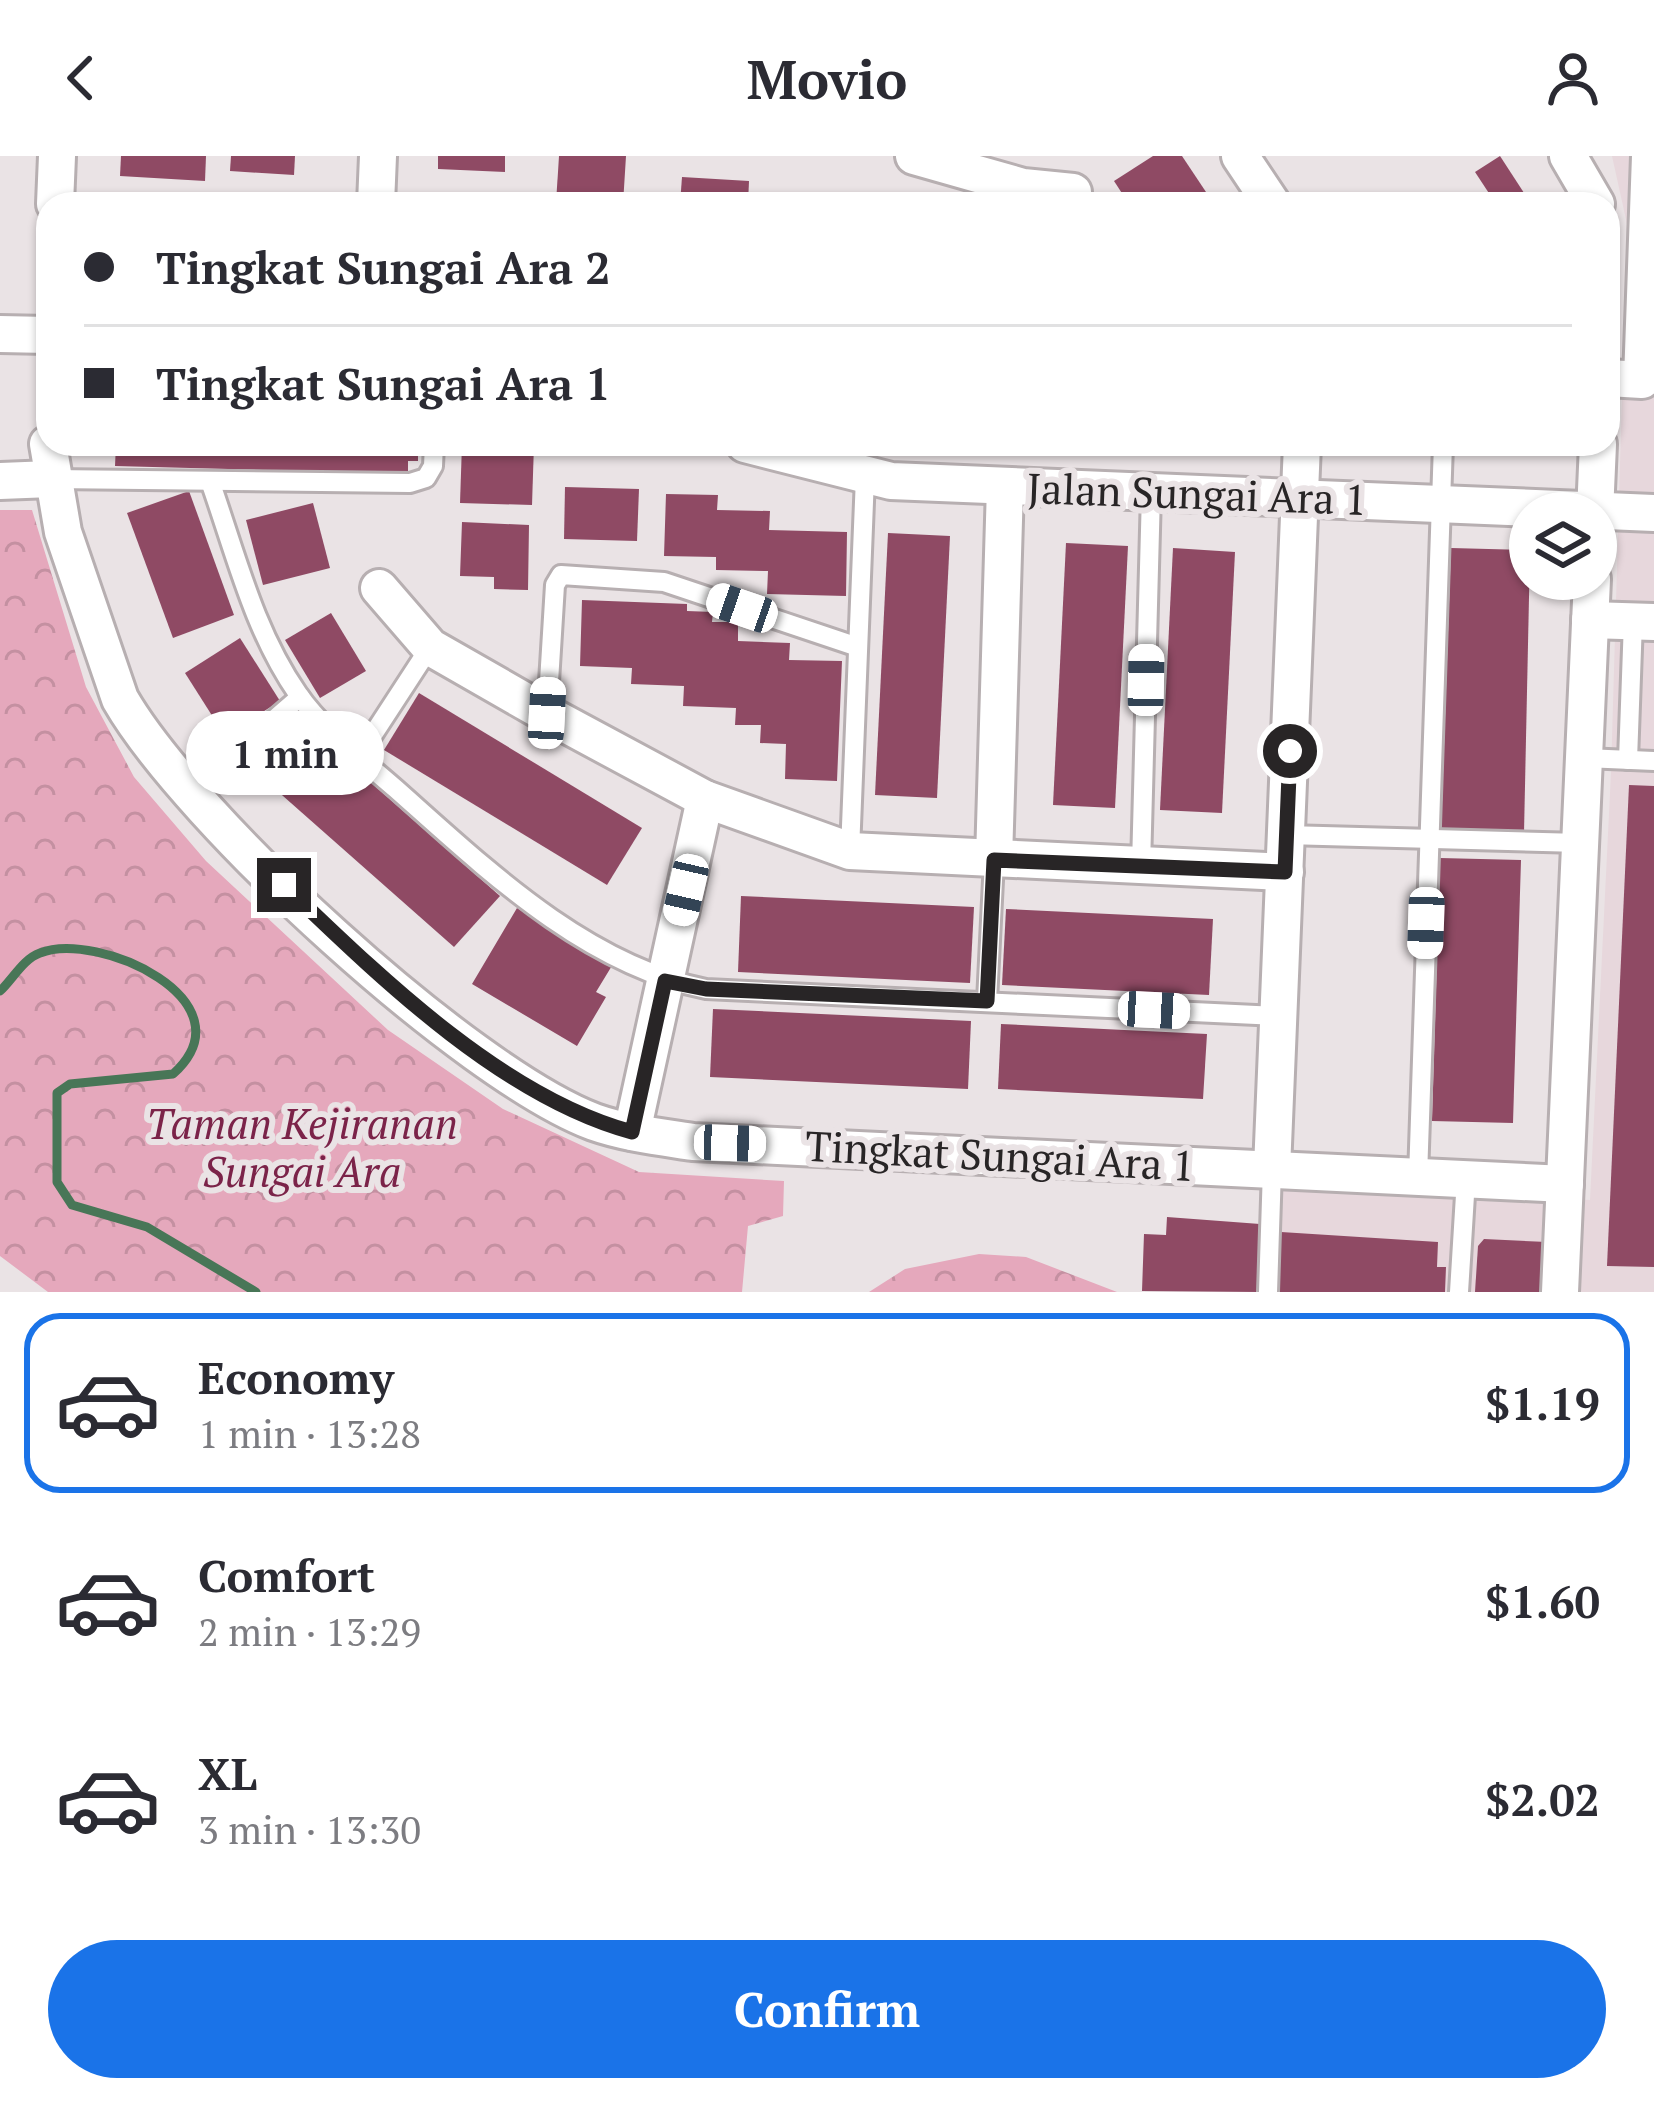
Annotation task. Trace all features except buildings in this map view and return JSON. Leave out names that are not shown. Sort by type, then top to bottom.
[{"type":"street","points":[[56,192],[57,156]]},
{"type":"street","points":[[376,192],[378,156]]},
{"type":"street","points":[[914,156],[1023,187],[1073,192]]},
{"type":"street","points":[[1240,156],[1264,192]]},
{"type":"street","points":[[1568,156],[1589,192]]},
{"type":"street","points":[[1635,380],[1650,156]]},
{"type":"street","points":[[0,334],[36,335]]},
{"type":"street","points":[[0,481],[47,456]]},
{"type":"street","name":"Tingkat Sungai Ara 1","points":[[49,456],[63,532],[120,699],[188,793],[347,946],[454,1034],[552,1102],[632,1132],[692,1142],[1565,1184]]},
{"type":"street","name":"Jalan Sungai Ara 1","points":[[789,456],[865,477],[1509,508]]},
{"type":"street","points":[[1272,1169],[1302,456]]},
{"type":"street","points":[[1596,492],[1597,456]]},
{"type":"street","points":[[994,860],[1005,486]]},
{"type":"street","name":"Jalan Sungai Ara 1","points":[[1617,513],[1654,514]]},
{"type":"street","points":[[379,588],[430,647],[547,713],[706,799],[850,851],[1285,872]]},
{"type":"street","points":[[1560,1292],[1591,600]]},
{"type":"street","points":[[1590,620],[1643,621]]},
{"type":"street","points":[[632,1132],[706,799]]},
{"type":"lane","points":[[55,456],[212,484],[410,483],[426,478],[434,456]]},
{"type":"lane","points":[[1418,1177],[1442,456]]},
{"type":"lane","points":[[850,851],[865,477]]},
{"type":"lane","points":[[212,484],[264,638],[300,697],[359,756],[533,904],[665,981],[706,989],[1278,1016]]},
{"type":"lane","points":[[1141,866],[1151,493]]},
{"type":"lane","points":[[547,713],[555,585],[561,575],[664,582],[858,647]]},
{"type":"lane","points":[[1628,760],[1643,621]]},
{"type":"lane","points":[[359,756],[430,647]]},
{"type":"lane","points":[[188,793],[300,697]]},
{"type":"lane","points":[[1585,758],[1654,761]]},
{"type":"lane","points":[[1286,835],[1580,843]]},
{"type":"lane","points":[[987,1001],[994,860]]},
{"type":"lane","points":[[1268,1292],[1272,1169]]},
{"type":"lane","points":[[1459,1292],[1466,1179]]},
{"type":"shaded area","points":[[1612,156],[1654,156],[1654,1292],[1259,1292],[1261,1183],[1590,1200],[1617,600],[1627,224]]},
{"type":"green space","name":"Taman Kejiranan Sungai Ara","points":[[0,510],[32,510],[86,687],[134,777],[206,861],[388,1030],[503,1109],[639,1172],[784,1181],[783,1216],[748,1226],[742,1292],[48,1292],[0,1256]]},
{"type":"green space","points":[[979,1254],[1026,1257],[1117,1292],[869,1292],[905,1269]]},
{"type":"waterway","points":[[0,991],[34,956],[65,949],[128,962],[182,998],[194,1021],[193,1047],[173,1074],[70,1084],[57,1093],[57,1182],[72,1205],[147,1227],[256,1292]]},
{"type":"route","points":[[284,885],[347,946],[454,1034],[552,1102],[595,1122],[632,1132],[665,981],[706,989],[987,1001],[994,860],[1285,872],[1290,751]]}]
